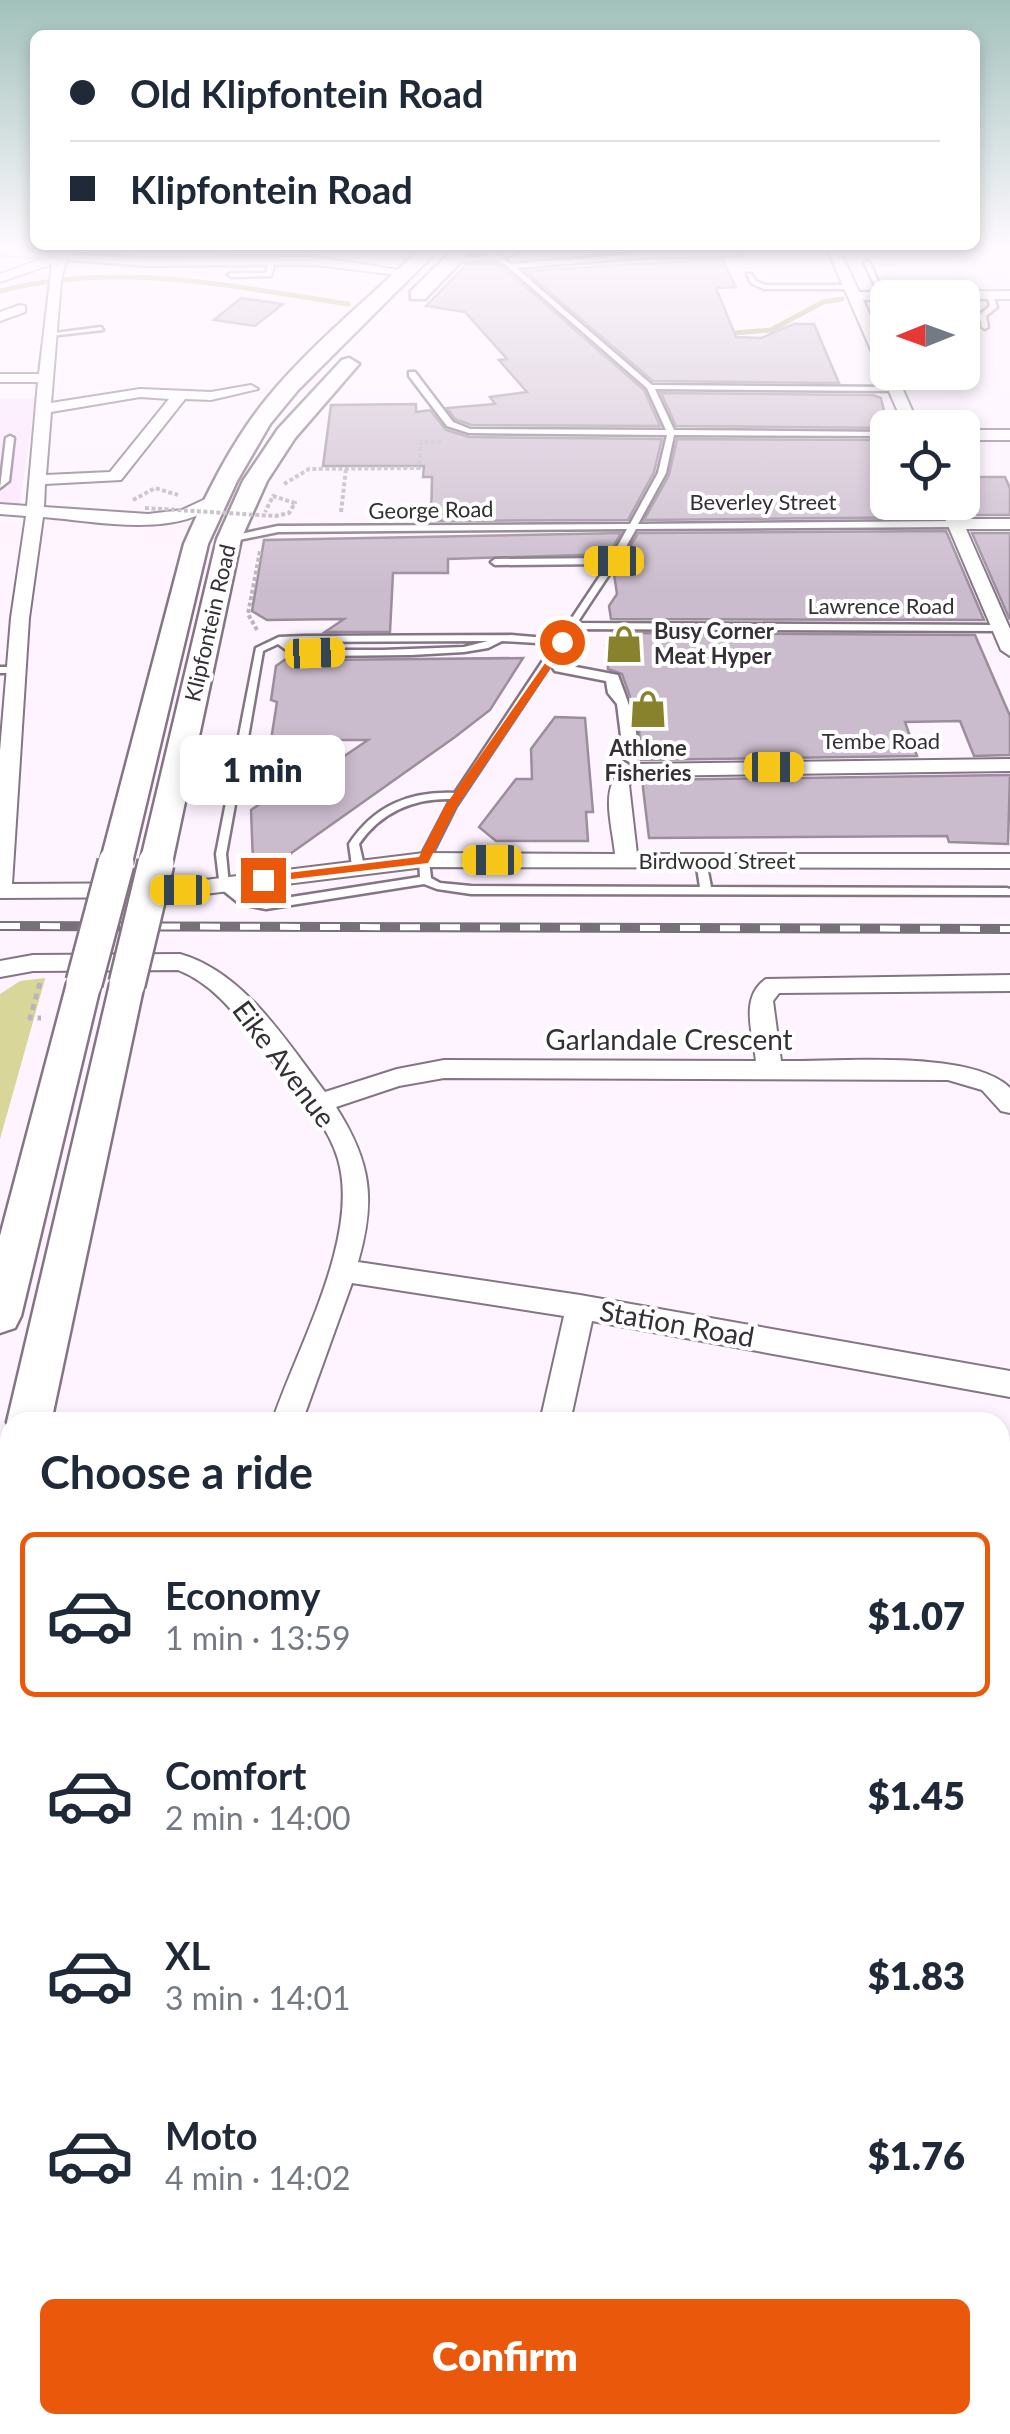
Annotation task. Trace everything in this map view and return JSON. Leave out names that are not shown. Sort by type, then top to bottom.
[{"type":"main road","name":"Klipfontein Road","points":[[0,1316],[196,544],[214,500],[254,432],[288,387],[311,365]]},
{"type":"main road","name":"Klipfontein Road","points":[[31,1412],[228,539],[254,481],[286,434],[350,365]]},
{"type":"street","points":[[49,365],[35,511],[10,618],[0,890],[224,886],[358,866],[425,870]]},
{"type":"street","points":[[0,378],[48,378]]},
{"type":"street","points":[[44,408],[140,393],[212,396],[251,389]]},
{"type":"street","points":[[36,480],[114,477],[181,394]]},
{"type":"street","points":[[980,435],[1010,435]]},
{"type":"street","points":[[0,509],[186,514],[214,500]]},
{"type":"street","points":[[147,514],[196,544]]},
{"type":"street","points":[[953,520],[1005,628],[1010,650]]},
{"type":"street","name":"Beverley Street","points":[[955,524],[1010,524]]},
{"type":"street","points":[[560,668],[613,678],[616,693],[624,703],[632,765],[618,786],[627,860]]},
{"type":"street","name":"Tembe Road","points":[[632,765],[1010,765]]},
{"type":"street","name":"Birdwood Street","points":[[425,870],[627,860],[1010,861]]},
{"type":"street","name":"Eike Avenue","points":[[0,969],[33,963],[162,962],[200,968],[232,994],[320,1103],[351,1160],[356,1182],[344,1272],[291,1412]]},
{"type":"street","points":[[770,1070],[761,1001],[765,991],[774,985],[1010,984]]},
{"type":"street","name":"Garlandale Crescent","points":[[320,1103],[396,1078],[444,1069],[963,1073],[991,1084],[1010,1104]]},
{"type":"street","name":"Station Road","points":[[344,1272],[580,1307],[1010,1384]]},
{"type":"street","points":[[557,1412],[580,1307]]},
{"type":"lane","points":[[425,870],[458,796],[614,561],[636,525],[668,456],[671,432],[661,404],[650,387],[624,365]]},
{"type":"lane","points":[[412,374],[450,424],[458,428],[870,434]]},
{"type":"lane","points":[[650,387],[870,389]]},
{"type":"lane","points":[[0,486],[5,481],[10,438]]},
{"type":"lane","name":"George Road","points":[[228,539],[263,530],[340,528],[380,522],[636,525]]},
{"type":"lane","name":"Beverley Street","points":[[636,525],[955,524]]},
{"type":"lane","points":[[495,562],[614,561]]},
{"type":"lane","name":"Lawrence Road","points":[[572,626],[1005,628]]},
{"type":"lane","points":[[425,870],[266,905],[244,901],[224,886],[222,854],[257,655],[266,644],[279,640],[292,650],[306,652],[384,644],[468,650],[490,645],[500,638],[562,642]]},
{"type":"lane","points":[[238,758],[324,757]]},
{"type":"lane","points":[[358,866],[354,844],[378,819],[416,798],[458,796]]},
{"type":"lane","points":[[701,861],[706,891]]},
{"type":"lane","points":[[946,861],[955,892]]},
{"type":"lane","points":[[425,870],[437,886],[470,890],[1008,892]]},
{"type":"path","points":[[277,488],[310,469],[385,472],[419,468],[421,442],[449,442],[449,436],[458,428]]},
{"type":"path","points":[[340,528],[346,469]]},
{"type":"path","points":[[147,514],[275,516],[288,512],[294,503],[289,498],[273,496],[265,512]]},
{"type":"path","points":[[263,530],[248,614],[266,644]]},
{"type":"path","points":[[42,977],[30,1018],[42,1018]]},
{"type":"shaded area","points":[[0,398],[35,398],[20,504],[0,504]]},
{"type":"shaded area","points":[[45,978],[0,1139],[0,994],[20,981]]},
{"type":"building","points":[[503,365],[615,365],[644,390],[660,426],[471,425],[455,419],[447,408],[495,404],[490,397],[527,392]]},
{"type":"building","points":[[634,365],[831,365],[839,383],[653,381]]},
{"type":"building","points":[[661,393],[873,395],[881,398],[884,410],[870,410],[870,428],[676,426]]},
{"type":"building","points":[[416,404],[416,412],[430,410],[446,430],[469,437],[662,439],[654,472],[628,520],[431,521],[432,477],[423,477],[424,466],[323,466],[331,405]]},
{"type":"building","points":[[677,439],[870,440],[870,518],[644,520],[669,475]]},
{"type":"building","points":[[980,477],[1005,477],[1010,488],[1010,515],[980,515]]},
{"type":"building","points":[[946,531],[984,620],[611,619],[609,606],[617,594],[614,574],[638,533]]},
{"type":"building","points":[[621,533],[609,554],[448,559],[448,573],[393,573],[390,632],[325,632],[344,619],[267,620],[252,611],[264,540]]},
{"type":"building","points":[[972,533],[1010,533],[1010,620]]},
{"type":"building","points":[[613,633],[975,635],[1010,716],[1010,755],[974,756],[960,721],[905,722],[917,756],[641,760],[639,728],[622,674],[608,669],[606,645],[614,640]]},
{"type":"building","points":[[290,656],[315,660],[523,658],[490,710],[455,737],[280,861],[253,863],[251,810],[267,799],[275,803],[368,740],[271,740],[277,702],[271,700],[276,666]]},
{"type":"building","points":[[555,717],[585,718],[593,812],[586,812],[588,841],[496,841],[479,827],[516,779],[532,779],[531,749]]},
{"type":"building","points":[[1010,775],[1008,844],[949,842],[947,836],[649,838],[643,788],[643,780]]},
{"type":"railway","points":[[0,926],[1010,929]]},
{"type":"place","name":"Busy Corner Meat Hyper","points":[[624,644]]},
{"type":"place","name":"Athlone Fisheries","points":[[648,709]]},
{"type":"route","points":[[263,880],[424,860],[451,806],[562,642]]}]
